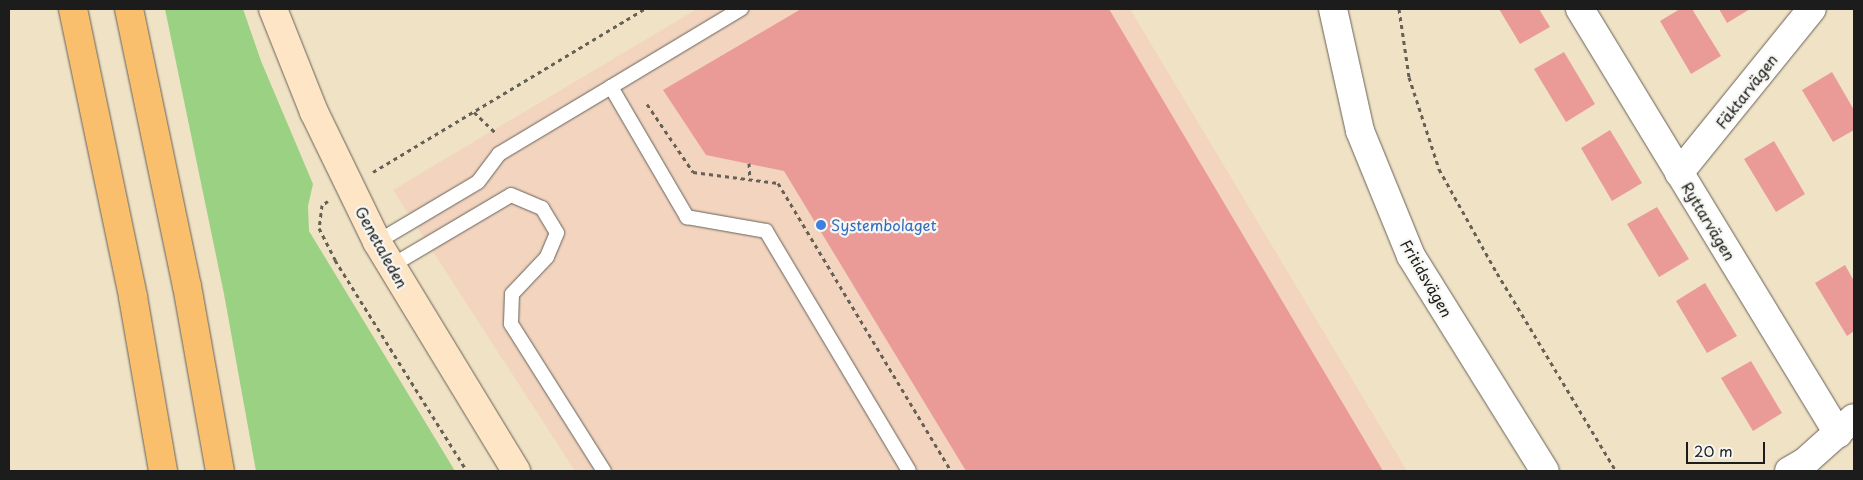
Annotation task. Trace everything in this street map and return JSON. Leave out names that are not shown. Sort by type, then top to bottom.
[{"type":"highway","points":[[73,9],[133,296],[164,471]]},
{"type":"highway","points":[[129,9],[183,267],[220,471]]},
{"type":"main road","name":"Genetaleden","points":[[273,9],[314,112],[377,242],[516,471]]},
{"type":"street","name":"Fritidsvägen","points":[[1333,9],[1360,131],[1411,256],[1545,471]]},
{"type":"street","name":"Ryttarvägen","points":[[1580,9],[1679,173],[1846,426]]},
{"type":"street","name":"Fäktarvägen","points":[[1679,173],[1812,9]]},
{"type":"street","points":[[1789,471],[1846,426]]},
{"type":"lane","points":[[377,242],[478,182],[499,154],[741,9]]},
{"type":"lane","points":[[611,87],[687,217],[766,231],[909,471]]},
{"type":"lane","points":[[391,266],[511,195],[542,208],[557,233],[548,256],[512,294],[511,324],[604,471]]},
{"type":"path","points":[[1399,9],[1408,77],[1439,169],[1497,273],[1616,471]]},
{"type":"path","points":[[474,112],[510,147]]},
{"type":"path","points":[[748,163],[750,180]]},
{"type":"shaded area","points":[[697,9],[1130,9],[1407,471],[575,471],[393,190]]},
{"type":"green space","points":[[165,9],[243,9],[261,61],[313,184],[308,206],[309,231],[455,471],[256,471],[224,294]]},
{"type":"building","points":[[801,9],[1109,9],[1383,471],[966,471],[784,171],[706,155],[663,90]]},
{"type":"building","points":[[1499,9],[1539,9],[1550,27],[1520,44]]},
{"type":"building","points":[[1680,9],[1692,9],[1721,56],[1691,74],[1660,21]]},
{"type":"building","points":[[1719,9],[1750,9],[1727,23]]},
{"type":"building","points":[[1564,52],[1595,104],[1566,122],[1534,69]]},
{"type":"building","points":[[1832,72],[1854,110],[1854,130],[1833,142],[1802,90]]},
{"type":"building","points":[[1610,130],[1642,183],[1612,201],[1581,148]]},
{"type":"building","points":[[1774,141],[1805,194],[1776,212],[1744,159]]},
{"type":"building","points":[[1657,207],[1689,259],[1659,277],[1627,224]]},
{"type":"building","points":[[1845,265],[1854,281],[1854,331],[1847,336],[1815,283]]},
{"type":"building","points":[[1705,283],[1737,336],[1707,353],[1676,301]]},
{"type":"building","points":[[1751,361],[1782,413],[1753,431],[1721,378]]},
{"type":"place","name":"Systembolaget","points":[[821,225]]}]
